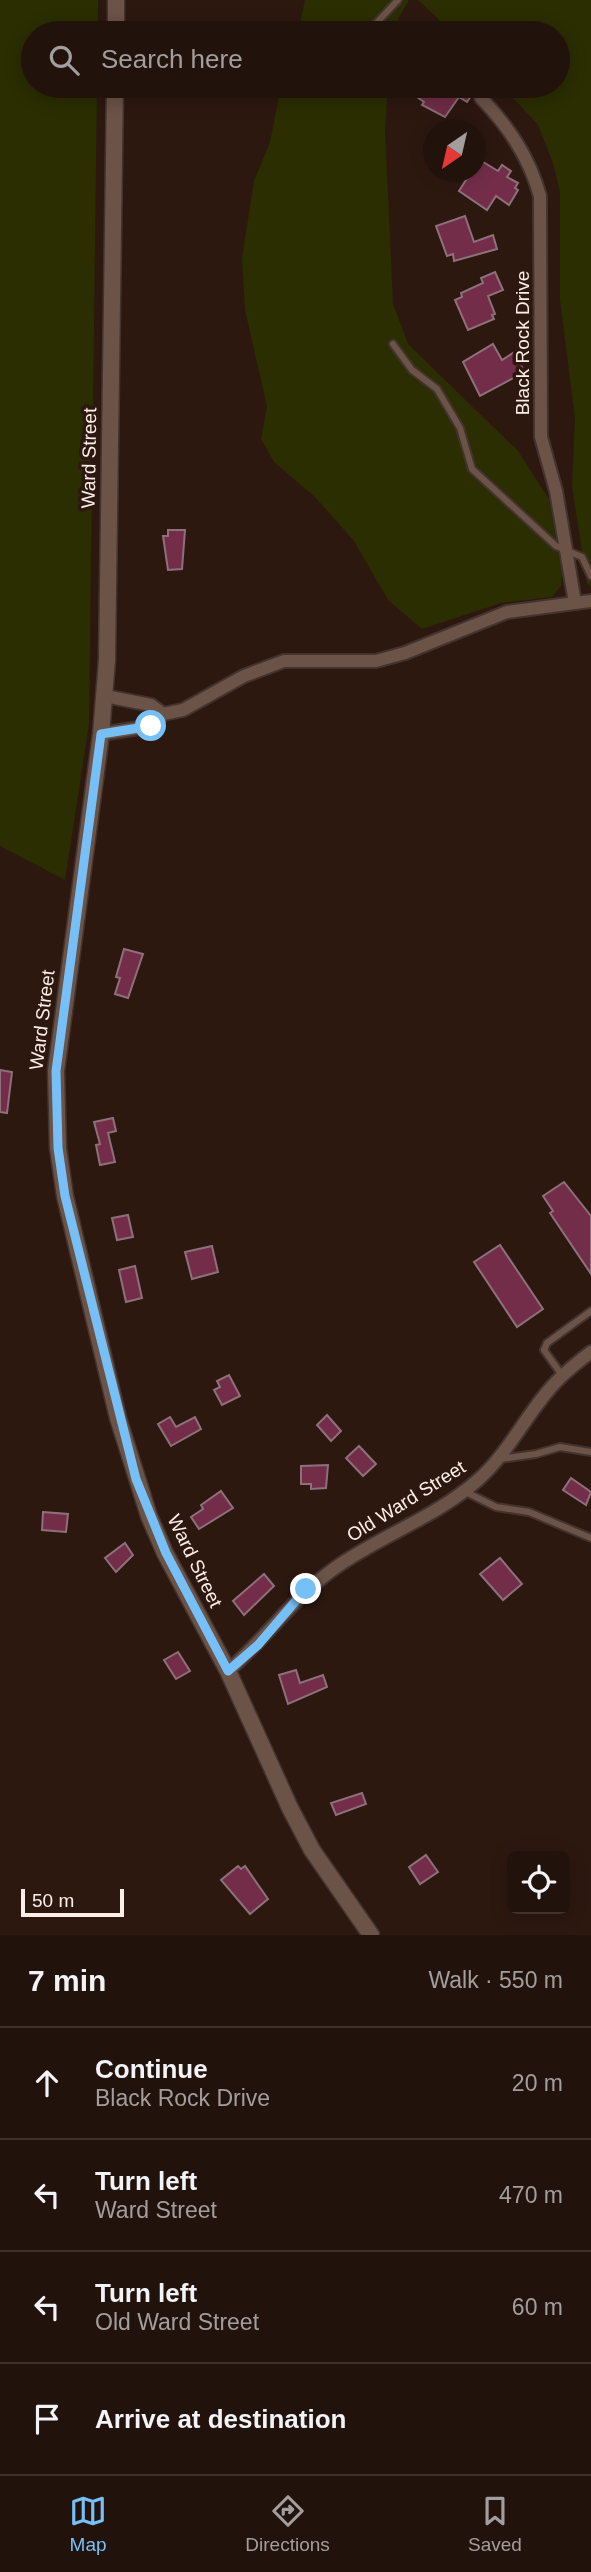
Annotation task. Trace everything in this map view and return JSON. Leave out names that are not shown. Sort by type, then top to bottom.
[{"type":"street","points":[[116,0],[116,21]]},
{"type":"street","name":"Ward Street","points":[[115,98],[105,696],[56,1071],[58,1148],[70,1218],[136,1479],[166,1553],[228,1671],[307,1839],[371,1935]]},
{"type":"street","name":"Black Rock Drive","points":[[481,98],[518,142],[532,167],[540,196],[541,437],[568,551],[575,603]]},
{"type":"street","points":[[101,734],[151,726],[163,714],[183,710],[244,676],[284,661],[376,662],[507,612],[591,601]]},
{"type":"street","points":[[105,696],[151,705],[163,714]]},
{"type":"street","name":"Old Ward Street","points":[[228,1671],[258,1645],[306,1589],[338,1566],[413,1524],[464,1491],[497,1459],[562,1375],[591,1352]]},
{"type":"lane","points":[[378,21],[398,0]]},
{"type":"lane","points":[[393,344],[412,370],[437,389],[460,428],[472,469],[506,498],[525,522],[556,546],[582,557],[591,576]]},
{"type":"lane","points":[[562,1375],[544,1350],[547,1343],[591,1311]]},
{"type":"lane","points":[[497,1459],[536,1454],[560,1447],[591,1452]]},
{"type":"lane","points":[[464,1491],[496,1507],[529,1512],[591,1538]]},
{"type":"green space","points":[[0,0],[98,0],[98,21],[21,21],[21,98],[97,98],[89,724],[65,880],[0,846]]},
{"type":"green space","points":[[305,0],[409,0],[397,21],[301,21]]},
{"type":"green space","points":[[418,0],[591,0],[591,587],[587,584],[572,486],[575,418],[560,300],[560,192],[553,163],[538,125],[513,98],[570,98],[570,21],[440,21]]},
{"type":"green space","points":[[279,98],[387,98],[385,129],[393,304],[408,344],[518,451],[549,499],[562,574],[561,586],[552,597],[501,603],[422,629],[388,600],[354,541],[316,498],[274,462],[261,439],[267,406],[245,310],[242,258],[254,181],[270,142]]},
{"type":"building","points":[[418,98],[458,98],[445,117],[422,105],[424,102]]},
{"type":"building","points":[[486,164],[498,171],[502,165],[511,171],[507,177],[518,183],[515,188],[518,190],[509,205],[496,196],[487,210],[459,191],[465,182],[486,182]]},
{"type":"building","points":[[465,216],[474,242],[493,235],[497,249],[454,261],[453,254],[447,256],[436,226]]},
{"type":"building","points":[[495,272],[503,290],[488,296],[495,314],[492,315],[494,319],[468,330],[455,300],[462,297],[461,293],[483,283],[481,278]]},
{"type":"building","points":[[493,344],[502,360],[513,353],[522,367],[518,369],[521,374],[480,396],[463,362]]},
{"type":"building","points":[[168,530],[185,530],[182,569],[168,570],[163,536],[168,536]]},
{"type":"building","points":[[124,949],[143,954],[128,998],[115,994],[120,978],[116,977]]},
{"type":"building","points":[[0,1070],[12,1072],[7,1113],[0,1112]]},
{"type":"building","points":[[113,1118],[116,1131],[108,1133],[115,1162],[100,1165],[96,1145],[100,1144],[94,1122]]},
{"type":"building","points":[[564,1182],[591,1216],[591,1274],[550,1213],[553,1211],[543,1196]]},
{"type":"building","points":[[128,1215],[133,1237],[117,1240],[112,1218]]},
{"type":"building","points":[[500,1245],[543,1309],[517,1327],[474,1262]]},
{"type":"building","points":[[212,1246],[218,1272],[192,1279],[185,1252]]},
{"type":"building","points":[[135,1266],[142,1298],[126,1302],[119,1270]]},
{"type":"building","points":[[229,1375],[240,1396],[222,1405],[214,1390],[220,1387],[217,1381]]},
{"type":"building","points":[[327,1415],[341,1431],[331,1441],[317,1425]]},
{"type":"building","points":[[170,1417],[176,1427],[195,1417],[201,1429],[171,1446],[158,1424]]},
{"type":"building","points":[[359,1446],[376,1464],[363,1476],[346,1458]]},
{"type":"building","points":[[328,1465],[326,1488],[311,1489],[311,1484],[301,1484],[301,1466]]},
{"type":"building","points":[[571,1478],[591,1492],[586,1505],[563,1490]]},
{"type":"building","points":[[221,1491],[233,1508],[199,1529],[191,1517],[203,1509],[201,1505]]},
{"type":"building","points":[[43,1512],[68,1514],[66,1532],[42,1530]]},
{"type":"building","points":[[125,1543],[133,1555],[116,1572],[105,1558]]},
{"type":"building","points":[[500,1558],[522,1584],[503,1600],[480,1574]]},
{"type":"building","points":[[264,1574],[274,1586],[244,1615],[233,1601]]},
{"type":"building","points":[[178,1652],[190,1671],[176,1679],[164,1660]]},
{"type":"building","points":[[296,1670],[300,1683],[323,1675],[327,1687],[288,1704],[279,1675]]},
{"type":"building","points":[[362,1793],[366,1804],[336,1815],[331,1803]]},
{"type":"building","points":[[426,1855],[438,1872],[420,1884],[409,1867]]},
{"type":"building","points":[[238,1866],[241,1869],[245,1866],[268,1899],[250,1914],[221,1880]]},
{"type":"route","points":[[151,726],[128,732],[101,734],[56,1071],[55,1110],[65,1196],[118,1418],[136,1479],[166,1553],[228,1671],[278,1624],[306,1589]]}]
